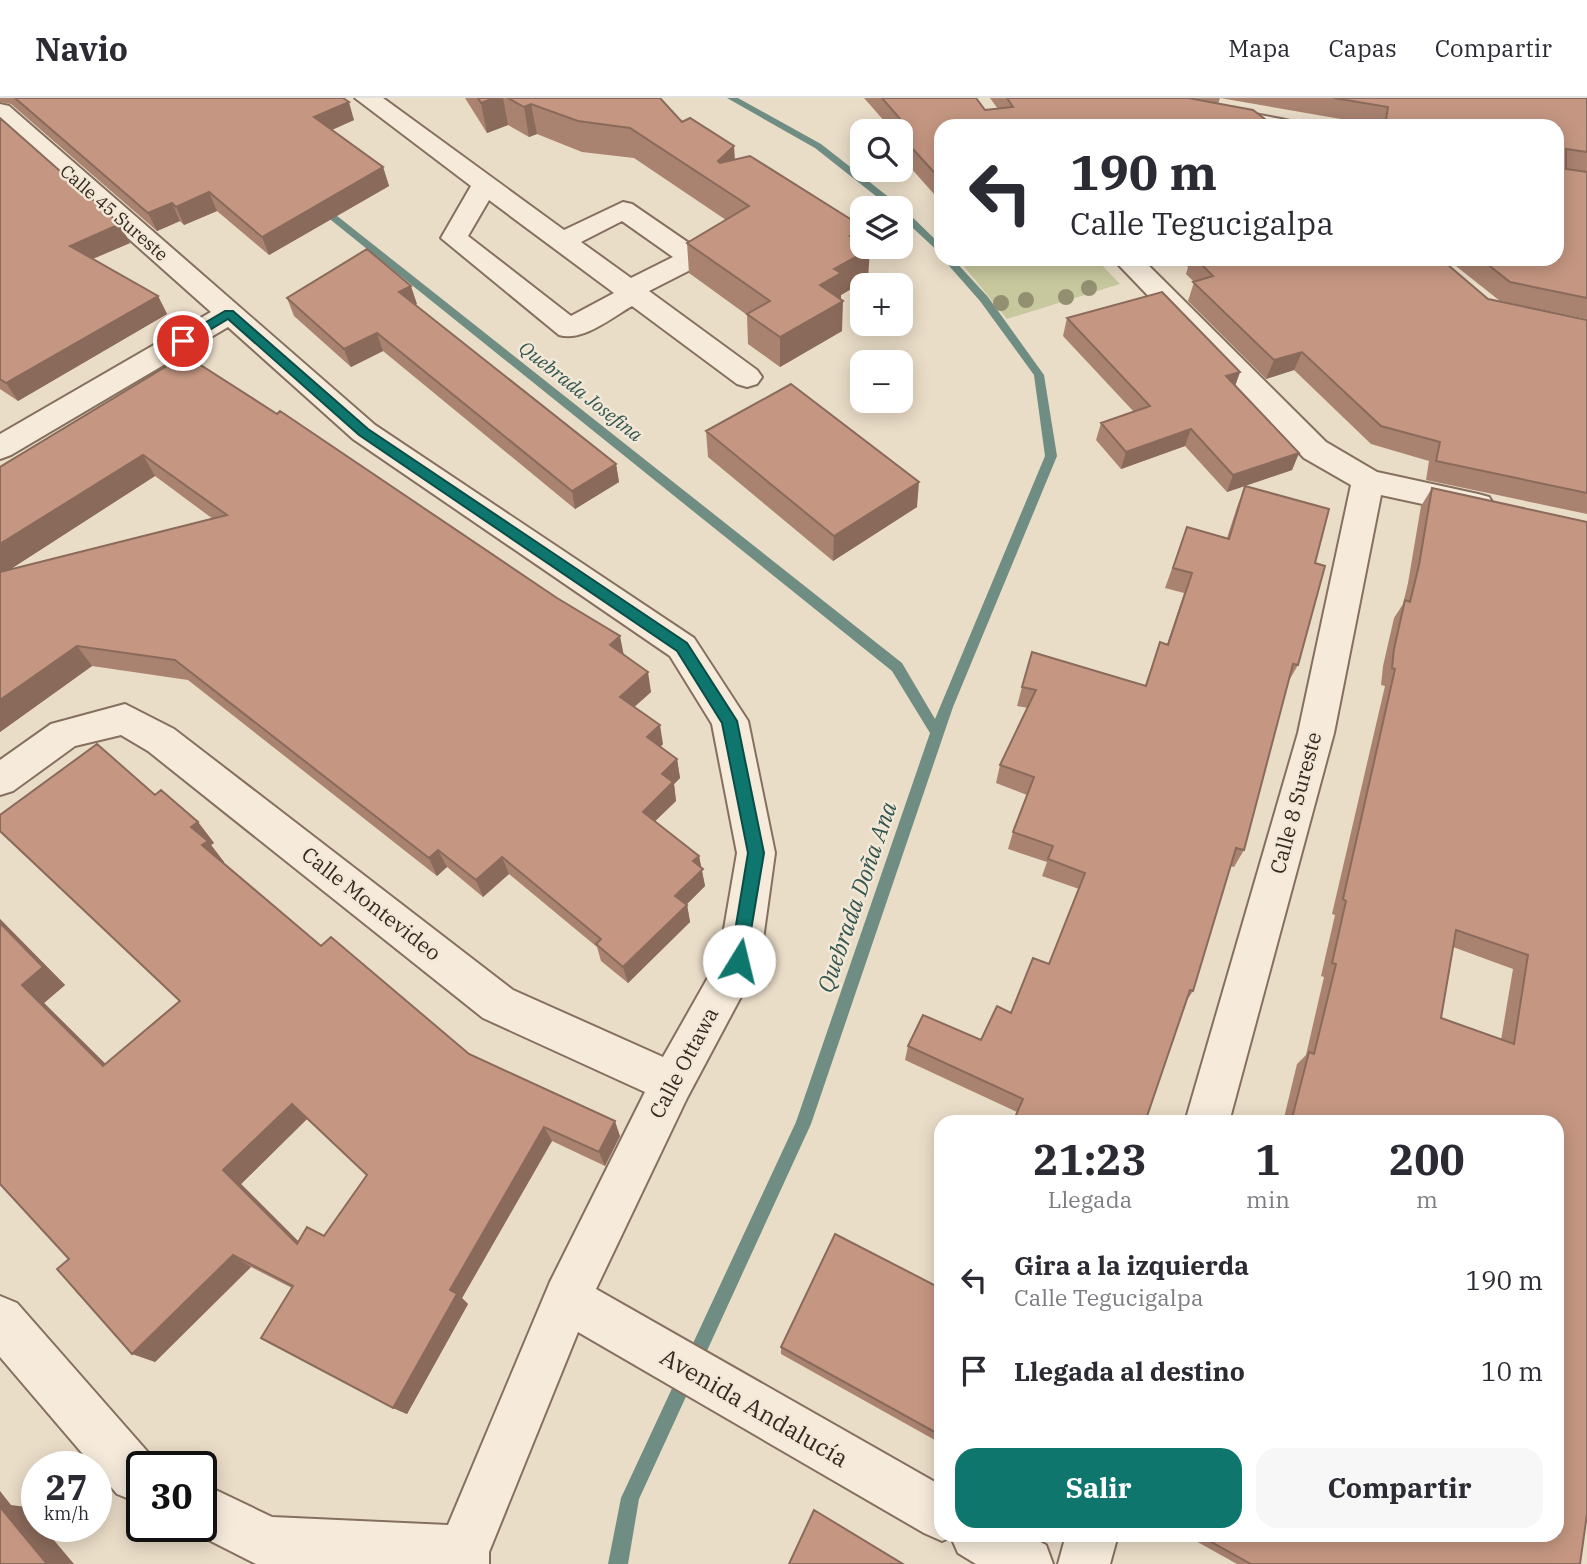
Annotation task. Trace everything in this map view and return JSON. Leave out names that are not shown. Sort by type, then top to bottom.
[{"type":"street","points":[[1130,98],[1243,119]]},
{"type":"street","points":[[374,104],[747,377]]},
{"type":"street","name":"Calle 45 Sureste","points":[[0,111],[11,134],[229,314]]},
{"type":"street","points":[[485,184],[454,238],[569,329],[692,258],[623,210],[562,241]]},
{"type":"street","points":[[1134,266],[1315,450],[1368,481],[1510,512]]},
{"type":"street","points":[[0,448],[229,314]]},
{"type":"street","name":"Calle Ottawa","points":[[229,314],[364,432],[682,647],[730,721],[756,853],[739,961],[672,1083],[567,1299],[463,1558]]},
{"type":"street","name":"Calle 8 Sureste","points":[[1210,1115],[1316,733],[1368,481]]},
{"type":"street","name":"Calle Montevideo","points":[[0,780],[64,734],[125,719],[161,740],[498,1004],[672,1083]]},
{"type":"street","name":"Avenida Andalucía","points":[[567,1299],[934,1510]]},
{"type":"street","points":[[0,1320],[126,1466]]},
{"type":"street","points":[[217,1517],[269,1543],[463,1558]]},
{"type":"street","points":[[988,1542],[1027,1564]]},
{"type":"street","points":[[1084,1564],[1090,1542]]},
{"type":"green space","points":[[964,266],[1103,266],[1120,284],[1007,319]]},
{"type":"building","points":[[15,98],[343,98],[349,102],[314,117],[383,167],[262,237],[209,192],[176,207],[172,203],[148,213]]},
{"type":"building","points":[[478,98],[494,98],[481,103]]},
{"type":"building","points":[[508,98],[660,98],[682,122],[690,118],[734,146],[718,161],[720,163],[750,156],[850,219],[852,259],[834,269],[841,273],[820,285],[843,301],[780,337],[747,314],[770,301],[687,243],[749,206],[630,128],[578,121],[531,104],[524,107]]},
{"type":"building","points":[[882,98],[976,98],[985,110],[1013,107],[1007,98],[1188,98],[1253,110],[1265,119],[934,119],[934,172],[913,149],[913,119],[900,119]]},
{"type":"building","points":[[1334,98],[1587,98],[1587,152],[1566,149],[1566,169],[1587,172],[1587,298],[1510,282],[1490,266],[1564,266],[1564,119],[1386,119],[1388,107]]},
{"type":"building","points":[[0,118],[120,224],[70,246],[158,296],[6,383],[0,379]]},
{"type":"building","points":[[367,249],[411,286],[399,292],[616,464],[572,491],[377,333],[344,349],[287,298]]},
{"type":"building","points":[[1203,266],[1449,266],[1488,299],[1587,320],[1587,493],[1436,461],[1440,442],[1381,426],[1302,352],[1274,360],[1193,282],[1213,276]]},
{"type":"building","points":[[1162,292],[1240,372],[1226,376],[1299,453],[1233,475],[1191,429],[1126,452],[1101,423],[1150,406],[1067,318]]},
{"type":"building","points":[[185,355],[277,414],[280,411],[557,598],[620,636],[610,645],[648,672],[620,697],[660,725],[647,737],[677,759],[662,774],[673,782],[643,812],[699,856],[693,861],[703,869],[675,896],[687,905],[623,967],[596,944],[601,939],[502,857],[476,880],[438,850],[429,858],[175,660],[77,646],[0,700],[0,572],[227,515],[143,455],[0,544],[0,467]]},
{"type":"building","points":[[791,384],[919,482],[834,536],[706,431]]},
{"type":"building","points":[[1245,486],[1329,509],[1315,563],[1325,566],[1298,665],[1293,664],[1244,850],[1236,848],[1193,991],[1190,990],[1147,1115],[1016,1115],[1023,1099],[908,1046],[923,1015],[981,1040],[997,1006],[1011,1013],[1033,958],[1049,964],[1085,873],[1048,859],[1053,846],[1013,832],[1034,777],[1000,765],[1036,690],[1022,687],[1032,652],[1146,686],[1160,642],[1168,645],[1192,573],[1173,568],[1187,527],[1229,539]]},
{"type":"building","points":[[1432,488],[1587,522],[1587,1514],[1580,1564],[1251,1564],[1212,1542],[1564,1542],[1564,1115],[1293,1115],[1309,1052],[1314,1054],[1336,964],[1332,963],[1346,901],[1343,899],[1395,669],[1392,668],[1394,649],[1405,600],[1410,602]],"holes":[[[1456,930],[1528,955],[1514,1044],[1441,1018]]]},
{"type":"building","points":[[97,744],[155,795],[161,790],[198,822],[191,827],[208,841],[202,845],[321,946],[331,937],[469,1054],[615,1121],[599,1152],[544,1127],[450,1290],[457,1294],[393,1408],[261,1338],[293,1286],[233,1255],[132,1354],[57,1269],[69,1259],[0,1184],[0,923],[43,967],[22,985],[103,1066],[180,1001],[0,831],[0,815]],"holes":[[[292,1104],[367,1175],[324,1236],[307,1227],[297,1244],[223,1170]]]},
{"type":"building","points":[[835,1234],[934,1285],[934,1432],[781,1347]]},
{"type":"building","points":[[0,1507],[21,1532],[21,1542],[29,1542],[47,1564],[0,1564]]},
{"type":"building","points":[[814,1510],[903,1564],[789,1564]]},
{"type":"waterway","name":"Quebrada Doña Ana","points":[[731,98],[818,146],[882,196]]},
{"type":"waterway","name":"Quebrada Josefina","points":[[319,206],[897,667],[937,733]]},
{"type":"waterway","name":"Quebrada Doña Ana","points":[[913,223],[934,244]]},
{"type":"waterway","name":"Quebrada Doña Ana","points":[[618,1564],[630,1498],[803,1124],[946,707],[1051,456],[1039,375],[984,299],[954,266]]},
{"type":"route","points":[[183,341],[229,314],[364,432],[682,647],[730,721],[756,853],[739,961]]}]
